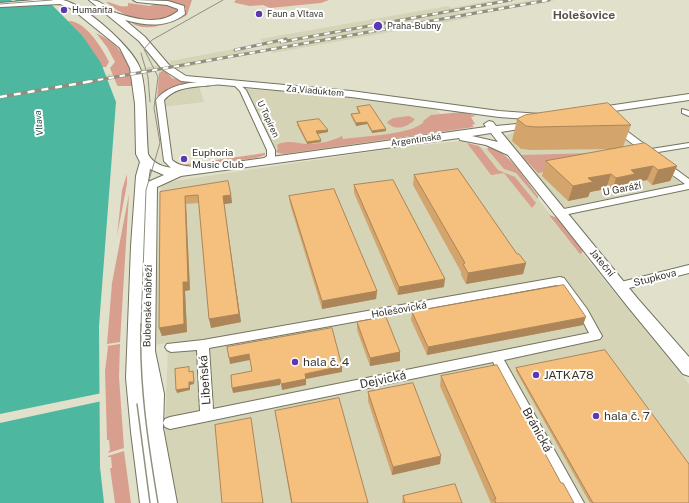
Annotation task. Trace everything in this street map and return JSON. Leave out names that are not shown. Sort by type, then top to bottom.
[{"type":"main road","points":[[0,2],[24,0]]},
{"type":"main road","points":[[0,5],[64,0]]},
{"type":"main road","points":[[83,0],[108,19],[132,45],[143,73],[140,104]]},
{"type":"main road","points":[[93,0],[110,12],[132,20],[147,22],[168,20],[182,12],[181,8],[178,6],[160,2],[137,0]]},
{"type":"main road","points":[[36,2],[64,3],[78,10],[118,43],[128,54],[135,68],[140,104],[142,154],[146,162]]},
{"type":"main road","name":"Za Viaduktem","points":[[110,12],[145,43],[164,67],[178,77],[217,83],[374,97],[470,110]]},
{"type":"main road","points":[[688,109],[604,118],[585,114],[689,97]]},
{"type":"main road","name":"Argentinská","points":[[146,162],[164,171],[178,173],[202,171],[493,130],[549,119],[470,110]]},
{"type":"main road","name":"Jateční","points":[[470,110],[480,115],[516,157],[559,213],[689,369]]},
{"type":"main road","name":"Jateční","points":[[423,139],[479,139],[500,147],[516,157]]},
{"type":"main road","name":"Bubenské nábřeží","points":[[146,162],[142,176],[135,308],[135,378],[140,432],[150,503]]},
{"type":"main road","name":"Bubenské nábřeží","points":[[167,503],[154,428],[155,394],[147,352],[151,186],[154,182],[178,173]]},
{"type":"street","points":[[202,171],[176,168],[169,164],[160,102],[164,96],[181,88],[217,83]]},
{"type":"street","name":"U Topíren","points":[[236,84],[243,90],[271,150],[271,157],[263,162]]},
{"type":"street","points":[[604,118],[689,183]]},
{"type":"street","points":[[649,152],[689,144]]},
{"type":"street","name":"U Garáží","points":[[559,213],[689,186]]},
{"type":"street","name":"Stupkova","points":[[621,286],[689,269]]},
{"type":"street","name":"Holešovická","points":[[171,347],[203,345],[560,281],[583,312],[596,336]]},
{"type":"street","name":"Dejvická","points":[[170,423],[596,336]]},
{"type":"street","name":"Libeňská","points":[[203,345],[207,416]]},
{"type":"street","name":"Bránická","points":[[496,357],[577,503]]},
{"type":"shaded area","points":[[161,0],[192,0],[187,15],[175,21],[152,27],[138,26],[132,23],[148,24],[184,14],[186,8],[177,3]]},
{"type":"shaded area","points":[[236,0],[329,0],[321,3],[270,8],[263,5],[250,6],[236,3],[234,2]]},
{"type":"shaded area","points":[[495,0],[519,0],[457,11],[460,13],[532,0],[556,0],[467,16],[469,18],[273,53],[260,39],[448,6],[451,8]]},
{"type":"shaded area","points":[[106,2],[119,6],[128,6],[128,3],[150,6],[157,3],[167,4],[178,10],[178,12],[158,20],[140,20],[124,14]]},
{"type":"shaded area","points":[[68,21],[81,25],[93,36],[109,62],[106,67],[102,67],[82,35]]},
{"type":"shaded area","points":[[96,33],[112,42],[118,48],[127,61],[134,86],[117,85],[110,68],[115,62],[107,47]]},
{"type":"shaded area","points":[[245,47],[251,54],[176,70],[174,68],[0,98],[0,94],[171,63],[170,61]]},
{"type":"shaded area","points":[[164,70],[172,78],[193,83],[181,86],[157,100],[159,73]]},
{"type":"shaded area","points":[[199,86],[204,102],[162,107],[166,99],[178,91]]},
{"type":"shaded area","points":[[246,89],[347,96],[433,107],[461,131],[278,155]]},
{"type":"shaded area","points":[[462,112],[476,116],[471,117],[475,124],[472,125],[474,127],[284,154],[276,152],[278,149],[277,145],[284,142],[312,144],[330,141],[342,136],[343,139],[398,132],[409,130],[418,126],[431,115]]},
{"type":"shaded area","points":[[409,116],[415,119],[405,126],[397,128],[393,127],[387,122],[393,118]]},
{"type":"shaded area","points":[[599,120],[682,184],[562,208],[518,155],[505,136],[515,132]]},
{"type":"shaded area","points":[[461,141],[490,150],[507,161],[689,384],[689,503],[175,503],[165,436],[168,343],[154,345],[161,183],[396,148]]},
{"type":"shaded area","points":[[467,143],[479,146],[498,170],[515,177],[536,203],[532,208],[504,173],[491,175]]},
{"type":"shaded area","points":[[489,146],[504,155],[510,161],[522,174],[538,196],[538,199],[516,173],[504,169],[487,149]]},
{"type":"shaded area","points":[[633,152],[637,156],[538,173],[521,155]]},
{"type":"shaded area","points":[[265,153],[265,155],[256,158],[195,166],[182,165]]},
{"type":"shaded area","points":[[127,174],[127,184],[117,236],[122,190]]},
{"type":"shaded area","points":[[129,194],[120,342],[107,344],[112,283]]},
{"type":"shaded area","points":[[549,215],[558,218],[583,249],[582,253],[580,254]]},
{"type":"shaded area","points":[[120,344],[119,377],[124,448],[108,453],[110,450],[109,440],[107,440],[105,371],[107,346]]},
{"type":"shaded area","points":[[124,451],[131,503],[115,503],[110,468],[112,468],[111,457],[108,456]]},
{"type":"water","name":"Vltava","points":[[0,0],[11,0],[17,7],[20,6],[15,0],[47,0],[82,35],[101,63],[116,102],[99,326],[100,467],[104,503],[0,503]]},
{"type":"pier","points":[[102,393],[102,401],[0,423],[0,414]]},
{"type":"building","points":[[608,103],[631,125],[536,127],[526,126],[517,119],[525,115]]},
{"type":"building","points":[[370,105],[386,129],[372,131],[367,122],[356,123],[351,114],[360,113],[357,107]]},
{"type":"building","points":[[319,119],[328,130],[316,131],[321,140],[307,142],[297,122]]},
{"type":"building","points":[[645,143],[677,166],[658,170],[653,166],[631,170],[635,174],[616,178],[611,174],[588,178],[593,182],[573,186],[546,161]]},
{"type":"building","points":[[458,169],[517,254],[519,254],[526,263],[468,273],[463,264],[465,263],[414,175]]},
{"type":"building","points":[[393,180],[445,279],[399,287],[354,185]]},
{"type":"building","points":[[228,181],[231,195],[223,196],[239,314],[209,319],[198,195],[185,196],[188,282],[183,282],[184,324],[159,328],[160,192]]},
{"type":"building","points":[[334,189],[377,291],[322,301],[289,196]]},
{"type":"building","points":[[564,285],[586,317],[428,347],[412,312]]},
{"type":"building","points":[[386,317],[400,352],[370,358],[357,322]]},
{"type":"building","name":"hala č. 4","points":[[332,328],[342,366],[305,374],[306,379],[281,384],[280,379],[232,388],[231,375],[252,371],[249,354],[229,358],[227,347]]},
{"type":"building","name":"hala č. 7","points":[[605,350],[689,464],[689,503],[593,503],[516,368]]},
{"type":"building","points":[[497,365],[561,483],[563,483],[574,503],[496,503],[494,499],[496,499],[441,376]]},
{"type":"building","points":[[189,367],[189,372],[193,371],[194,382],[189,382],[189,388],[176,390],[175,369]]},
{"type":"building","points":[[413,383],[441,456],[393,467],[368,392]]},
{"type":"building","points":[[339,398],[368,503],[292,503],[275,411]]},
{"type":"building","points":[[251,418],[263,503],[222,503],[215,425]]},
{"type":"building","points":[[455,484],[462,503],[405,503],[403,496]]},
{"type":"tram line","points":[[0,4],[52,0]]},
{"type":"tram line","points":[[141,325],[146,190],[160,143],[154,108],[158,77],[144,49],[152,40],[223,0]]},
{"type":"tram line","points":[[141,53],[148,77],[150,102]]},
{"type":"tram line","points":[[141,325],[141,369],[143,391],[158,503]]},
{"type":"tram line","points":[[137,404],[150,503]]},
{"type":"railway","points":[[281,42],[511,0]]},
{"type":"railway","points":[[87,82],[549,0]]},
{"type":"railway","points":[[235,50],[286,39]]},
{"type":"railway","points":[[0,97],[93,81]]},
{"type":"place","name":"Humanita","points":[[64,10]]},
{"type":"place","name":"Faun a Vltava","points":[[259,14]]},
{"type":"place","name":"Praha-Bubny","points":[[378,26]]},
{"type":"place","name":"Euphoria Music Club","points":[[184,159]]},
{"type":"place","name":"hala č. 4","points":[[295,362]]},
{"type":"place","name":"JATKA78","points":[[536,375]]},
{"type":"place","name":"hala č. 7","points":[[596,416]]},
{"type":"district","name":"Holešovice","points":[[584,15]]}]
